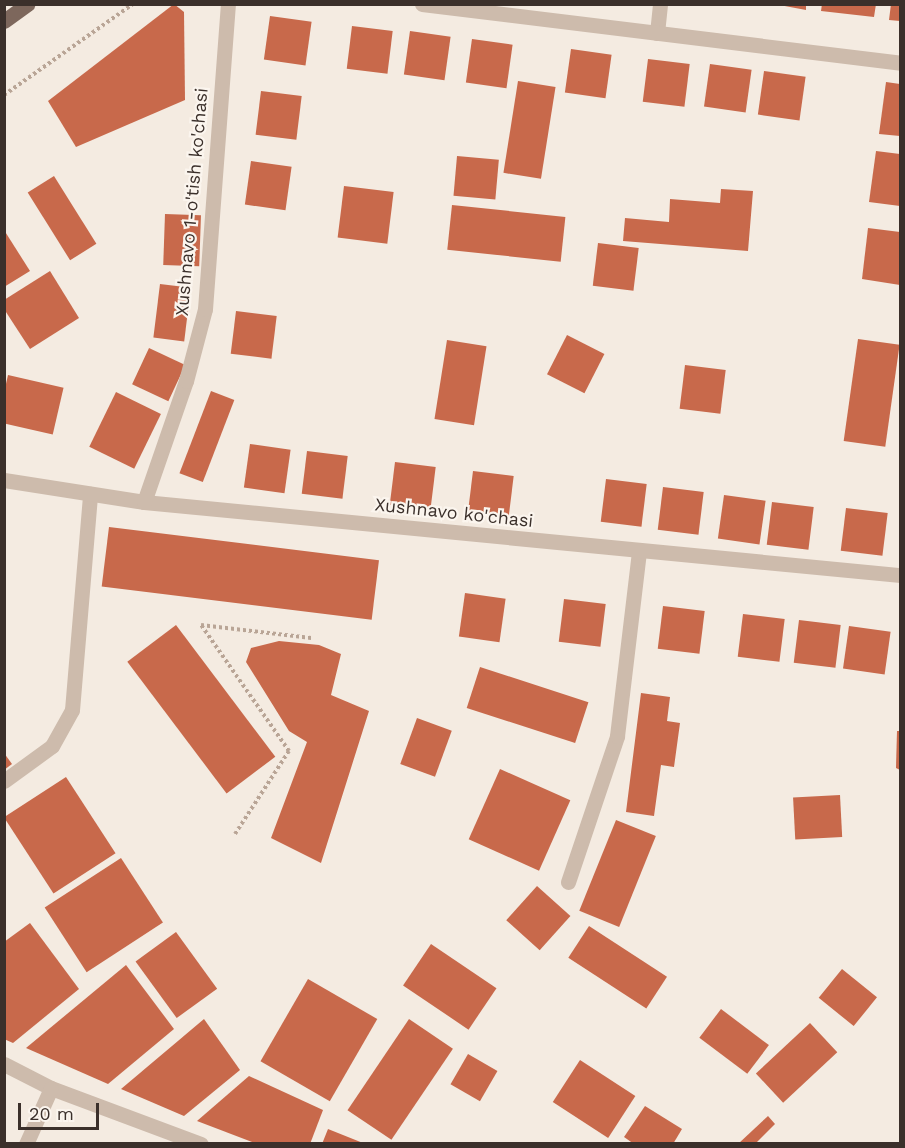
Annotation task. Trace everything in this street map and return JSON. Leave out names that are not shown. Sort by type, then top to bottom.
[{"type":"main road","points":[[4,21],[27,4]]},
{"type":"street","name":"Xushnavo 1-o'tish ko'chasi","points":[[144,502],[186,381],[205,309],[228,4]]},
{"type":"street","points":[[422,4],[900,63]]},
{"type":"street","points":[[657,33],[660,4]]},
{"type":"street","name":"Xushnavo ko'chasi","points":[[4,480],[144,502],[900,575]]},
{"type":"street","points":[[4,781],[52,746],[72,710],[90,494]]},
{"type":"street","points":[[568,882],[617,736],[639,551]]},
{"type":"street","points":[[4,1064],[51,1088],[201,1143]]},
{"type":"street","points":[[26,1143],[51,1088]]},
{"type":"path","points":[[4,95],[133,4]]},
{"type":"path","points":[[235,834],[289,751],[201,625],[311,638]]},
{"type":"building","points":[[174,4],[184,12],[185,100],[76,147],[48,101]]},
{"type":"building","points":[[774,4],[806,4],[806,10]]},
{"type":"building","points":[[822,4],[876,4],[874,17],[821,11]]},
{"type":"building","points":[[891,4],[900,4],[900,21],[889,20]]},
{"type":"building","points":[[270,16],[312,22],[305,65],[264,60]]},
{"type":"building","points":[[352,26],[393,31],[387,74],[347,69]]},
{"type":"building","points":[[410,31],[451,37],[444,80],[404,75]]},
{"type":"building","points":[[472,39],[513,45],[506,88],[466,83]]},
{"type":"building","points":[[571,49],[612,55],[605,98],[565,93]]},
{"type":"building","points":[[648,59],[690,64],[684,107],[643,102]]},
{"type":"building","points":[[710,64],[752,70],[746,112],[704,107]]},
{"type":"building","points":[[764,71],[806,77],[799,120],[758,115]]},
{"type":"building","points":[[518,81],[556,87],[541,179],[503,173]]},
{"type":"building","points":[[886,82],[900,84],[900,136],[879,134]]},
{"type":"building","points":[[261,91],[302,96],[296,140],[256,135]]},
{"type":"building","points":[[876,151],[900,154],[900,206],[869,202]]},
{"type":"building","points":[[457,156],[499,160],[495,200],[454,196]]},
{"type":"building","points":[[251,161],[292,167],[285,210],[245,205]]},
{"type":"building","points":[[54,176],[96,244],[70,260],[28,192]]},
{"type":"building","points":[[344,186],[394,192],[387,244],[338,238]]},
{"type":"building","points":[[721,189],[753,191],[748,251],[623,241],[625,218],[669,222],[670,199],[720,203]]},
{"type":"building","points":[[452,205],[565,217],[561,262],[447,250]]},
{"type":"building","points":[[165,214],[201,215],[199,266],[163,265]]},
{"type":"building","points":[[868,228],[900,232],[900,285],[862,279]]},
{"type":"building","points":[[4,230],[30,271],[4,287]]},
{"type":"building","points":[[598,243],[639,248],[633,291],[593,286]]},
{"type":"building","points":[[50,271],[79,318],[30,349],[4,309],[4,300]]},
{"type":"building","points":[[160,284],[191,288],[184,341],[153,338]]},
{"type":"building","points":[[236,311],[277,316],[271,359],[231,354]]},
{"type":"building","points":[[567,335],[604,354],[584,393],[547,374]]},
{"type":"building","points":[[858,339],[900,345],[885,447],[844,441]]},
{"type":"building","points":[[447,340],[487,346],[474,425],[434,419]]},
{"type":"building","points":[[149,348],[185,365],[168,401],[132,384]]},
{"type":"building","points":[[685,365],[726,370],[720,414],[680,409]]},
{"type":"building","points":[[8,375],[64,388],[53,435],[4,423],[4,392]]},
{"type":"building","points":[[211,391],[234,400],[203,482],[179,473]]},
{"type":"building","points":[[116,392],[161,414],[134,469],[89,447]]},
{"type":"building","points":[[250,444],[291,450],[284,493],[244,488]]},
{"type":"building","points":[[307,451],[348,456],[342,499],[302,494]]},
{"type":"building","points":[[395,462],[436,467],[430,510],[390,505]]},
{"type":"building","points":[[473,471],[514,476],[508,519],[468,514]]},
{"type":"building","points":[[606,479],[647,484],[641,527],[601,522]]},
{"type":"building","points":[[663,487],[704,492],[698,535],[658,530]]},
{"type":"building","points":[[724,495],[766,501],[759,544],[718,539]]},
{"type":"building","points":[[772,502],[814,507],[808,550],[767,545]]},
{"type":"building","points":[[846,508],[888,513],[882,556],[841,551]]},
{"type":"building","points":[[109,527],[379,560],[372,620],[102,587]]},
{"type":"building","points":[[465,593],[506,599],[499,642],[459,637]]},
{"type":"building","points":[[564,599],[606,604],[600,647],[559,642]]},
{"type":"building","points":[[663,606],[705,611],[699,654],[658,649]]},
{"type":"building","points":[[743,614],[785,619],[779,662],[738,657]]},
{"type":"building","points":[[799,620],[841,625],[835,668],[794,663]]},
{"type":"building","points":[[176,625],[275,757],[227,793],[127,662]]},
{"type":"building","points":[[849,626],[891,632],[885,674],[843,669]]},
{"type":"building","points":[[279,641],[319,645],[341,654],[331,695],[369,711],[321,863],[271,838],[307,742],[289,731],[246,662],[251,648]]},
{"type":"building","points":[[480,667],[588,702],[575,743],[467,708]]},
{"type":"building","points":[[641,693],[670,697],[667,721],[680,723],[674,767],[661,765],[654,816],[626,812]]},
{"type":"building","points":[[417,718],[452,731],[435,777],[400,764]]},
{"type":"building","points":[[897,731],[900,731],[900,770],[896,768]]},
{"type":"building","points":[[4,753],[12,764],[4,770]]},
{"type":"building","points":[[500,769],[570,800],[539,871],[469,839]]},
{"type":"building","points":[[66,777],[116,853],[54,894],[4,817]]},
{"type":"building","points":[[840,795],[842,837],[795,839],[793,797]]},
{"type":"building","points":[[616,820],[656,836],[619,927],[579,911]]},
{"type":"building","points":[[121,858],[163,923],[87,972],[45,908]]},
{"type":"building","points":[[537,886],[570,916],[540,950],[506,920]]},
{"type":"building","points":[[30,923],[79,989],[13,1043],[4,1039],[4,942]]},
{"type":"building","points":[[589,926],[667,977],[646,1009],[568,958]]},
{"type":"building","points":[[176,932],[217,989],[177,1018],[136,961]]},
{"type":"building","points":[[431,944],[496,988],[469,1030],[403,985]]},
{"type":"building","points":[[126,965],[174,1029],[108,1084],[26,1048]]},
{"type":"building","points":[[842,969],[877,997],[854,1026],[819,998]]},
{"type":"building","points":[[308,979],[377,1019],[330,1101],[261,1061]]},
{"type":"building","points":[[721,1009],[769,1045],[747,1074],[699,1038]]},
{"type":"building","points":[[204,1019],[240,1070],[184,1116],[121,1089]]},
{"type":"building","points":[[409,1019],[453,1049],[391,1140],[347,1110]]},
{"type":"building","points":[[810,1023],[837,1052],[783,1103],[756,1073]]},
{"type":"building","points":[[468,1054],[497,1071],[480,1101],[450,1084]]},
{"type":"building","points":[[580,1060],[635,1096],[608,1138],[553,1102]]},
{"type":"building","points":[[249,1076],[323,1110],[310,1144],[257,1144],[197,1121]]},
{"type":"building","points":[[645,1106],[682,1129],[673,1144],[634,1144],[624,1137]]},
{"type":"building","points":[[768,1116],[775,1124],[755,1144],[738,1144]]},
{"type":"building","points":[[328,1129],[363,1143],[363,1144],[322,1144]]}]
